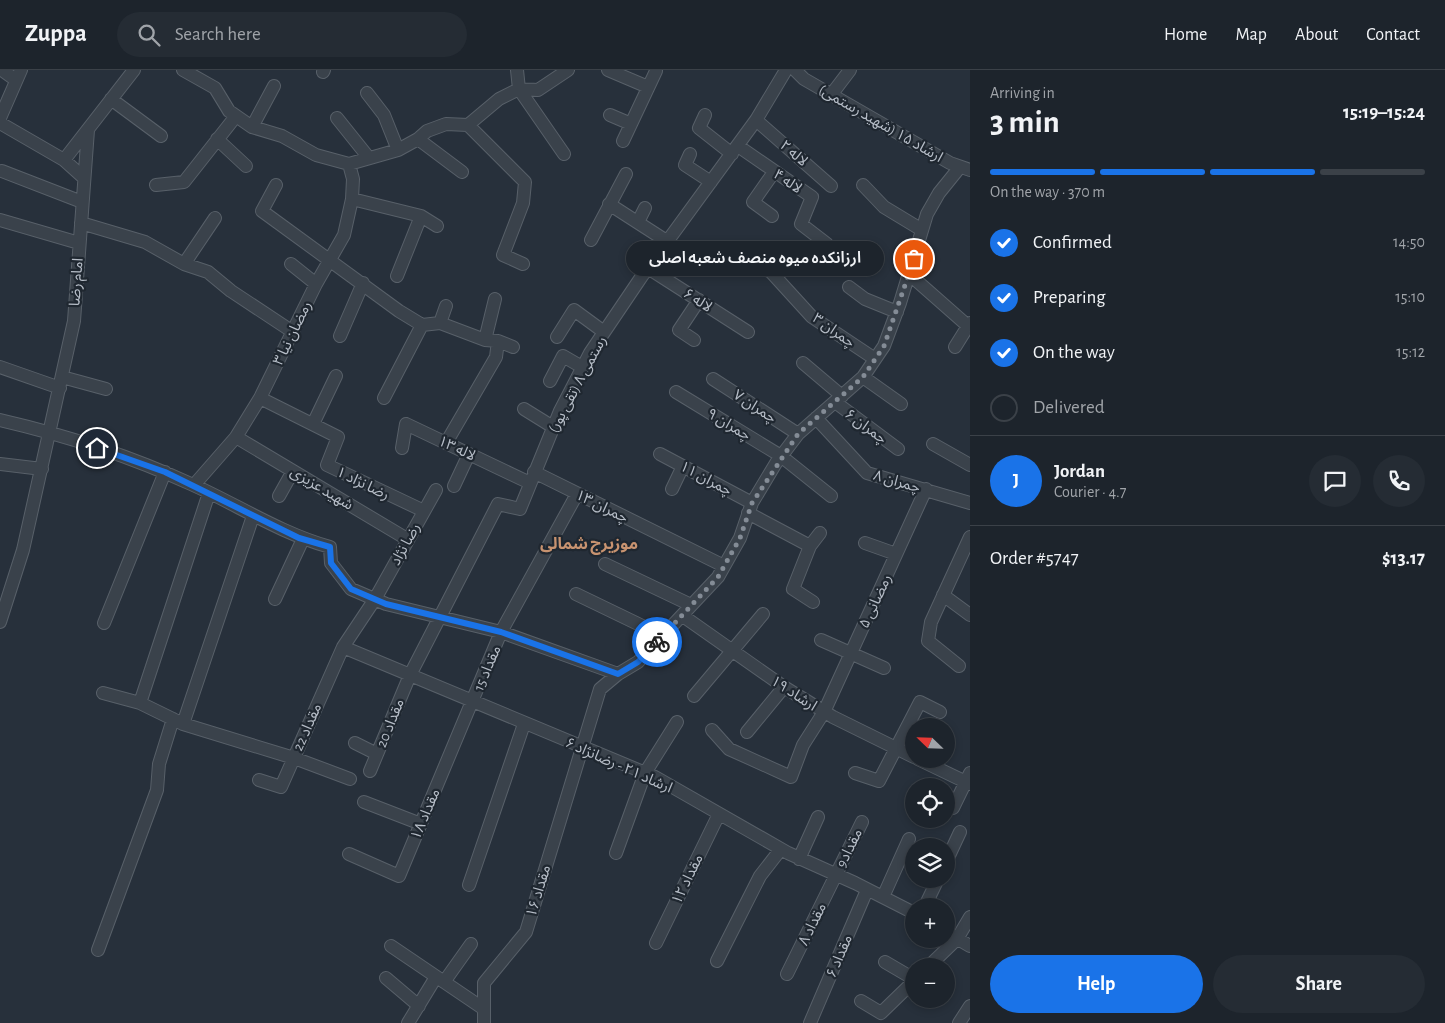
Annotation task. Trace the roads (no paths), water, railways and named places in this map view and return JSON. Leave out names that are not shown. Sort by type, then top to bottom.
[{"type":"street","points":[[0,118],[19,75],[2,70]]},
{"type":"street","points":[[64,160],[134,70]]},
{"type":"street","points":[[183,70],[215,88],[229,111],[252,127],[282,136],[316,155],[359,161],[398,150],[418,139],[427,131],[446,124],[468,124],[499,99],[520,89],[538,90],[554,74],[568,70]]},
{"type":"street","points":[[517,70],[520,89],[564,154]]},
{"type":"street","points":[[608,70],[648,87]]},
{"type":"street","name":"رستمی ۸ (تقی پور)","points":[[440,617],[498,504],[520,509],[553,427],[582,367],[604,332],[648,268],[756,120],[786,70]]},
{"type":"street","name":"ارشاد ۱۵ (شهید رستمی)","points":[[795,70],[804,79],[950,164],[965,168]]},
{"type":"street","points":[[831,95],[850,70]]},
{"type":"street","points":[[623,141],[656,71]]},
{"type":"street","points":[[252,127],[274,86]]},
{"type":"street","points":[[367,93],[384,115],[398,150]]},
{"type":"street","points":[[111,99],[161,136]]},
{"type":"street","points":[[610,115],[631,124]]},
{"type":"street","name":"لاله ۴","points":[[705,115],[699,128],[774,172],[812,197],[801,224],[827,244]]},
{"type":"street","points":[[156,185],[184,182],[236,116]]},
{"type":"street","points":[[337,118],[359,161]]},
{"type":"street","name":"لاله ۲","points":[[756,120],[831,186]]},
{"type":"street","points":[[0,123],[64,160],[84,178]]},
{"type":"street","points":[[468,124],[525,182],[523,203],[503,254],[523,264]]},
{"type":"street","name":"امام رضا","points":[[0,622],[23,550],[74,321],[88,130]]},
{"type":"street","points":[[216,139],[246,166]]},
{"type":"street","points":[[418,139],[462,172]]},
{"type":"street","points":[[690,154],[684,165],[711,182]]},
{"type":"street","name":"رمضان نیا ۳","points":[[194,485],[236,437],[260,398],[316,284],[344,236],[352,199],[353,179],[359,161]]},
{"type":"street","name":"مقداد ۱۶","points":[[484,1023],[484,984],[526,932],[600,689],[618,674],[638,662],[718,577],[740,538],[750,508],[782,456],[798,434],[863,377],[884,346],[897,312],[927,214],[939,193],[965,168]]},
{"type":"street","points":[[2,171],[82,202]]},
{"type":"street","points":[[772,216],[754,202],[774,172]]},
{"type":"street","points":[[591,240],[626,174]]},
{"type":"street","points":[[276,185],[262,211],[399,311],[422,325],[440,323],[513,347]]},
{"type":"street","points":[[863,185],[884,207],[922,230]]},
{"type":"street","points":[[352,199],[421,216],[438,226]]},
{"type":"street","points":[[609,204],[668,242]]},
{"type":"street","points":[[638,222],[645,208]]},
{"type":"street","points":[[397,276],[421,216]]},
{"type":"street","points":[[184,264],[215,218]]},
{"type":"street","points":[[0,220],[79,243]]},
{"type":"street","points":[[81,223],[144,242],[184,264],[208,272],[231,291],[293,332]]},
{"type":"street","name":"چمران ۳","points":[[750,261],[772,272],[812,317],[876,358]]},
{"type":"street","points":[[291,264],[316,284]]},
{"type":"street","name":"لاله ۶","points":[[648,268],[748,332]]},
{"type":"street","points":[[909,274],[969,324],[955,347]]},
{"type":"street","points":[[340,336],[363,283]]},
{"type":"street","points":[[849,287],[865,299],[897,312]]},
{"type":"street","points":[[446,443],[496,356],[491,341],[495,299]]},
{"type":"street","points":[[694,340],[679,330],[699,300]]},
{"type":"street","points":[[440,323],[446,306]]},
{"type":"street","points":[[557,336],[574,310],[604,332]]},
{"type":"street","points":[[384,398],[422,325]]},
{"type":"street","points":[[550,381],[563,356],[582,367]]},
{"type":"street","name":"چمران ۶","points":[[803,363],[838,399],[898,449]]},
{"type":"street","points":[[0,368],[61,383],[106,388]]},
{"type":"street","points":[[313,424],[336,376]]},
{"type":"street","points":[[863,377],[901,404]]},
{"type":"street","name":"چمران ۷","points":[[713,379],[798,434]]},
{"type":"street","name":"چمران ۹","points":[[676,392],[782,456],[831,496]]},
{"type":"street","name":"رضا نژاد ۱","points":[[260,398],[338,437],[327,465],[424,511]]},
{"type":"street","points":[[524,409],[553,427]]},
{"type":"street","name":"چمران ۸","points":[[816,418],[866,473],[970,503]]},
{"type":"street","points":[[0,420],[48,431],[165,472],[303,539],[330,547],[331,563],[351,589],[375,599],[501,632],[618,674]]},
{"type":"street","name":"لاله ۱۳","points":[[402,448],[406,424],[469,454],[532,478]]},
{"type":"street","name":"شهید عزیزی","points":[[236,437],[407,539]]},
{"type":"street","points":[[933,444],[970,465]]},
{"type":"street","points":[[454,486],[469,454]]},
{"type":"street","name":"چمران ۱۱","points":[[660,454],[683,466],[810,546]]},
{"type":"street","points":[[0,464],[42,469]]},
{"type":"street","points":[[672,489],[683,466]]},
{"type":"street","points":[[279,496],[293,471]]},
{"type":"street","points":[[104,623],[165,472]]},
{"type":"street","name":"چمران ۱۳","points":[[532,478],[577,494],[724,566]]},
{"type":"street","name":"رمضانی ۵","points":[[712,730],[729,749],[791,777],[803,745],[824,712],[926,489]]},
{"type":"street","name":"رضا نژاد","points":[[342,647],[375,599],[436,490]]},
{"type":"street","points":[[140,703],[209,493]]},
{"type":"street","name":"مقداد 15","points":[[472,703],[501,632],[577,494]]},
{"type":"street","points":[[98,950],[156,790],[159,764],[178,721],[253,516]]},
{"type":"street","points":[[813,602],[793,590],[810,546],[820,533]]},
{"type":"street","points":[[275,599],[303,539]]},
{"type":"street","points":[[959,666],[928,641],[932,622],[943,595],[969,542]]},
{"type":"street","points":[[865,543],[896,554]]},
{"type":"street","points":[[605,564],[691,605]]},
{"type":"street","points":[[576,594],[663,636]]},
{"type":"street","points":[[943,595],[970,615]]},
{"type":"street","points":[[694,696],[764,614]]},
{"type":"street","name":"ارشاد ۱۹","points":[[683,616],[784,687],[824,712],[905,752]]},
{"type":"street","name":"مقداد 20","points":[[370,771],[410,675],[440,617]]},
{"type":"street","points":[[821,640],[884,668]]},
{"type":"street","name":"ارشاد ۲۱ - رضانژاد ۶","points":[[342,647],[472,703],[645,773],[781,849],[905,909]]},
{"type":"street","name":"مقداد 22","points":[[259,780],[281,787],[342,647]]},
{"type":"street","points":[[747,732],[784,687]]},
{"type":"street","points":[[103,693],[140,703],[178,721],[294,758],[350,779]]},
{"type":"street","points":[[855,773],[879,781],[898,749],[920,702],[940,712]]},
{"type":"street","name":"مقداد ۱۸","points":[[349,854],[399,876],[472,703]]},
{"type":"street","points":[[616,853],[645,773],[677,722]]},
{"type":"street","points":[[469,885],[524,724]]},
{"type":"street","points":[[354,743],[377,754]]},
{"type":"street","points":[[939,768],[968,780],[955,804]]},
{"type":"street","points":[[364,802],[421,824]]},
{"type":"street","name":"مقداد ۱۲","points":[[656,943],[719,814]]},
{"type":"street","points":[[799,858],[818,816]]},
{"type":"street","name":"مقداد9","points":[[836,875],[862,822]]},
{"type":"street","points":[[955,843],[960,832]]},
{"type":"street","points":[[883,898],[905,848]]},
{"type":"street","points":[[717,961],[760,876],[781,849]]},
{"type":"street","name":"مقداد ۸","points":[[787,974],[836,875]]},
{"type":"street","name":"مقداد ۶","points":[[810,1023],[868,890]]},
{"type":"street","points":[[955,933],[970,917]]},
{"type":"street","points":[[955,938],[970,946]]},
{"type":"street","points":[[408,1023],[419,1006],[471,944]]},
{"type":"street","points":[[391,946],[484,1010]]},
{"type":"street","points":[[935,958],[943,948]]},
{"type":"street","points":[[885,962],[905,974]]},
{"type":"street","points":[[386,978],[419,1006]]},
{"type":"street","points":[[861,1001],[881,1012],[905,989]]},
{"type":"street","points":[[959,1023],[970,1006]]},
{"type":"place","name":"ارزانکده میوه منصف شعبه اصلی","points":[[914,259]]},
{"type":"district","name":"موزیرج شمالی","points":[[589,543]]}]
